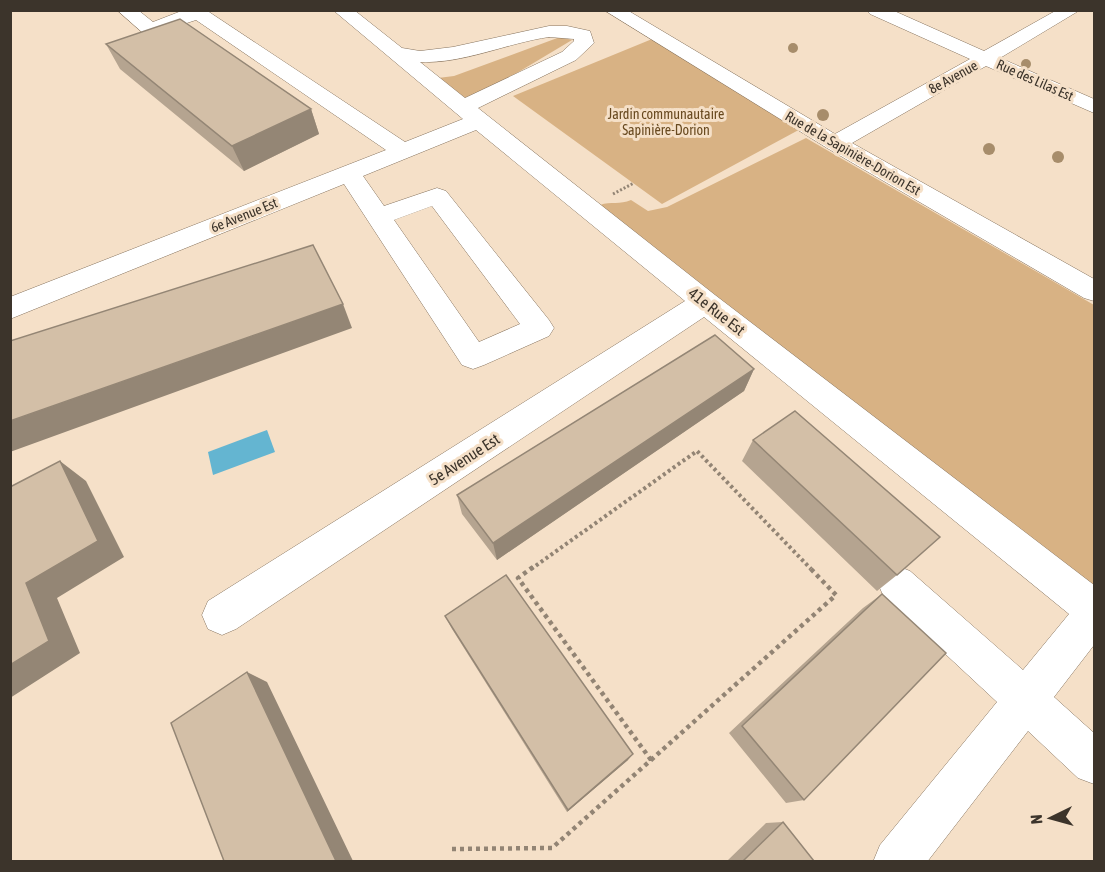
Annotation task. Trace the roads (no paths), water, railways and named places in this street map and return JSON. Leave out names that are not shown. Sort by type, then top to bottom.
[{"type":"street","points":[[126,10],[150,30],[195,12],[403,151]]},
{"type":"street","name":"41e Rue Est","points":[[342,10],[705,302],[1095,609]]},
{"type":"street","name":"Rue de la Sapinière-Dorion Est","points":[[613,10],[835,143],[1095,291]]},
{"type":"street","name":"Rue des Lilas Est","points":[[876,10],[1095,107]]},
{"type":"street","name":"8e Avenue","points":[[835,143],[1071,10]]},
{"type":"street","name":"6e Avenue Est","points":[[10,309],[403,151],[568,56],[584,43],[583,35],[570,30],[549,30],[435,56],[394,53]]},
{"type":"street","points":[[349,173],[378,217],[473,357],[539,328],[437,196],[378,217]]},
{"type":"street","name":"5e Avenue Est","points":[[222,615],[705,302]]},
{"type":"street","points":[[897,584],[1095,762]]},
{"type":"street","points":[[897,861],[1095,614]]},
{"type":"water","points":[[267,430],[275,452],[213,475],[208,452]]},
{"type":"park label","name":"Jardin communautaire Sapinière-Dorion","points":[[666,122]]}]
